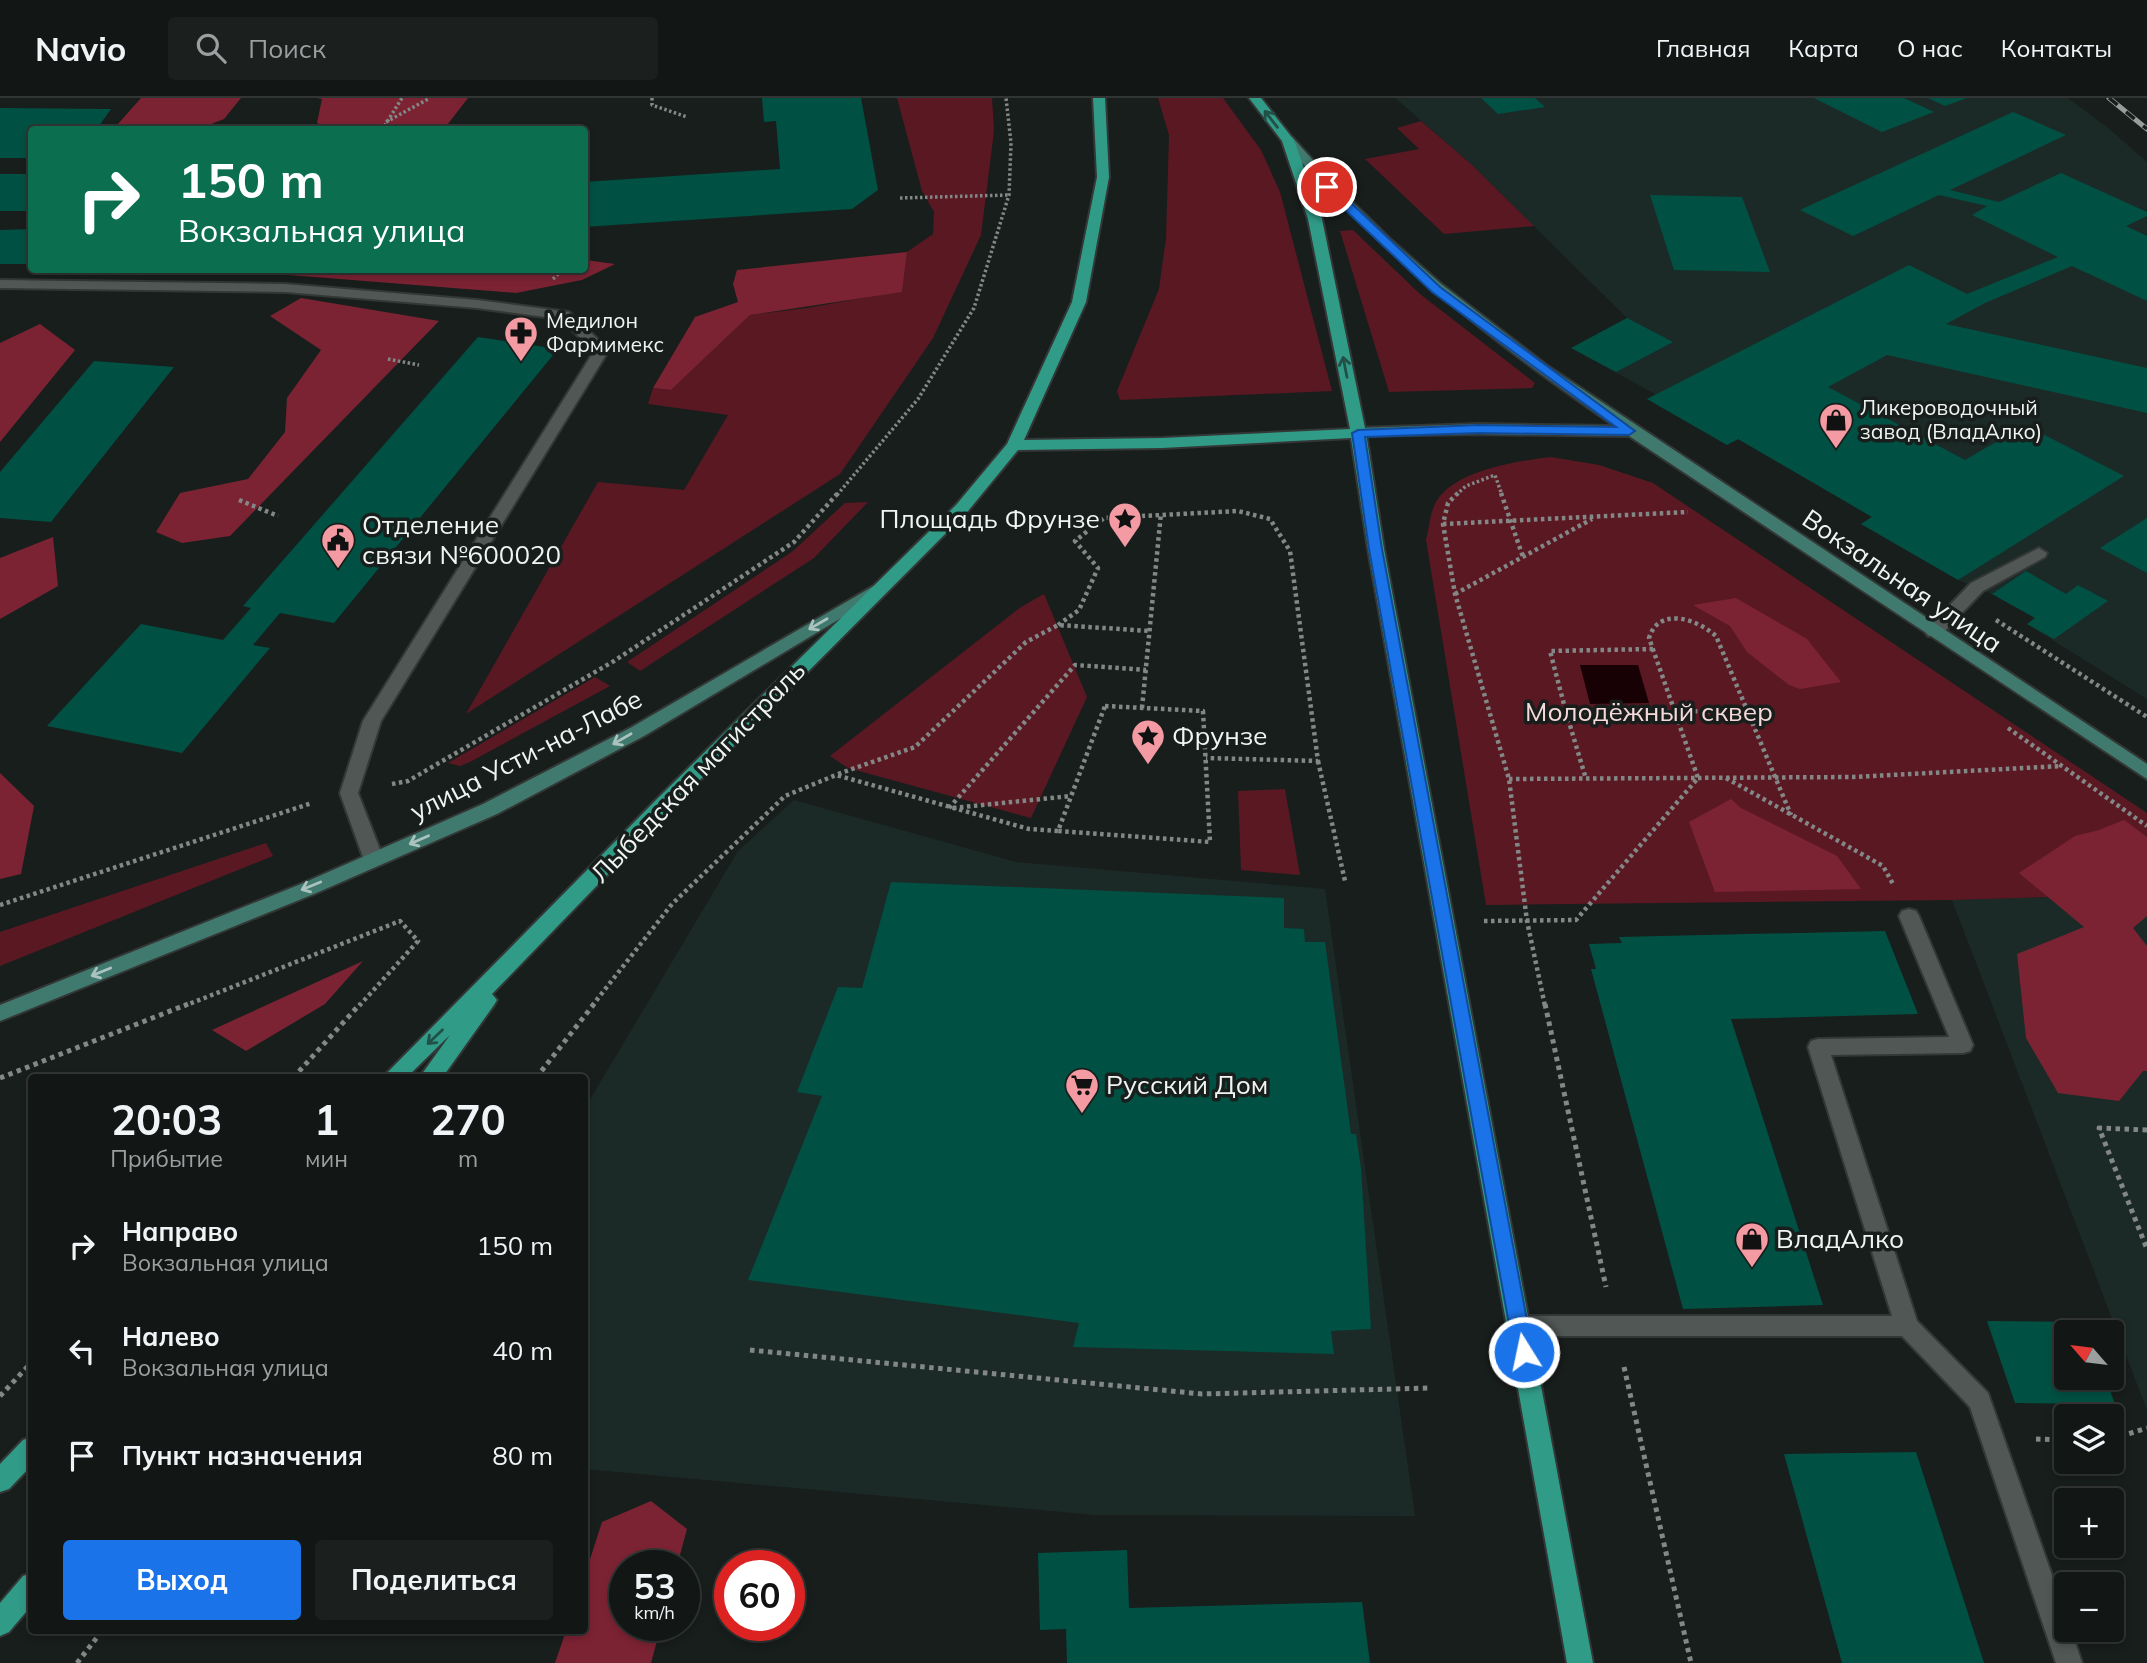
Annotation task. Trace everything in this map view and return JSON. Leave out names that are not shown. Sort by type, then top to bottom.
[{"type":"main road","name":"улица Усти-на-Лабе","points":[[0,1013],[374,860],[489,809],[580,764],[877,589],[962,508],[1014,445],[1079,302],[1103,177],[1099,98]]},
{"type":"main road","points":[[1255,98],[1288,139],[1315,219],[1358,433],[1376,549],[1580,1663]]},
{"type":"main road","name":"Вокзальная улица","points":[[1288,139],[1327,187],[1436,289],[1629,431],[2147,773]]},
{"type":"main road","points":[[1014,445],[1162,443],[1478,429],[1629,431]]},
{"type":"main road","name":"Лыбедская магистраль","points":[[397,1074],[519,955],[877,589]]},
{"type":"main road","name":"Лыбедская магистраль","points":[[433,1074],[519,955]]},
{"type":"main road","points":[[0,1481],[28,1452]]},
{"type":"main road","points":[[0,1623],[28,1590]]},
{"type":"lane","points":[[0,284],[285,288],[477,304],[564,315],[602,350],[372,720],[349,793],[374,860]]},
{"type":"lane","points":[[1934,632],[1977,587],[2039,553]]},
{"type":"lane","points":[[1909,916],[1963,1045],[1818,1048],[1907,1326],[1980,1401],[2069,1663]]},
{"type":"lane","points":[[1519,1326],[1907,1326]]},
{"type":"path","points":[[396,98],[398,103]]},
{"type":"path","points":[[384,126],[402,98]]},
{"type":"path","points":[[386,122],[430,98]]},
{"type":"path","points":[[652,98],[652,105],[687,117]]},
{"type":"path","points":[[0,905],[275,813],[349,793],[408,781],[614,661],[794,542],[918,399],[974,308],[1009,195],[1011,143],[1006,98]]},
{"type":"path","points":[[900,198],[1009,195]]},
{"type":"path","points":[[388,359],[419,365]]},
{"type":"path","points":[[1523,556],[1494,475],[1466,486],[1448,503],[1443,524],[1455,594],[1509,779],[1527,921],[1691,1663]]},
{"type":"path","points":[[239,499],[278,516]]},
{"type":"path","points":[[539,1074],[672,904],[785,796],[915,747],[1026,642],[1079,611],[1098,568],[1075,541],[1104,518],[1238,511],[1270,519],[1290,551],[1318,761],[1345,881]]},
{"type":"path","points":[[1443,524],[1691,512]]},
{"type":"path","points":[[1142,708],[1161,513]]},
{"type":"path","points":[[1455,594],[1595,517]]},
{"type":"path","points":[[1698,778],[1653,649],[1650,631],[1661,621],[1691,620],[1711,629],[1716,636],[1791,815]]},
{"type":"path","points":[[1058,625],[1150,631]]},
{"type":"path","points":[[1586,779],[1550,651],[1653,649]]},
{"type":"path","points":[[949,808],[1074,665],[1146,670]]},
{"type":"path","points":[[836,775],[1029,829],[1058,832],[1210,842],[1203,711],[1105,706],[1058,832]]},
{"type":"path","points":[[1566,712],[1748,711]]},
{"type":"path","points":[[1206,758],[1318,761]]},
{"type":"path","points":[[1509,779],[1880,776],[2062,766],[2147,826]]},
{"type":"path","points":[[1445,922],[1576,920],[1698,778]]},
{"type":"path","points":[[1725,778],[1883,866],[1909,916]]},
{"type":"path","points":[[949,808],[1071,796]]},
{"type":"path","points":[[0,1078],[400,921],[418,941],[297,1074]]},
{"type":"path","points":[[2147,1130],[2099,1128],[2147,1249]]},
{"type":"path","points":[[750,1350],[1202,1394],[1431,1388]]},
{"type":"path","points":[[0,1396],[28,1366]]},
{"type":"path","points":[[2124,1435],[2147,1428]]},
{"type":"path","points":[[77,1663],[100,1634]]},
{"type":"shaded area","points":[[141,98],[241,98],[224,119],[206,126],[118,124]]},
{"type":"shaded area","points":[[317,98],[468,98],[446,126],[323,126],[317,123],[322,99]]},
{"type":"shaded area","points":[[1395,98],[2068,98],[2108,128],[2147,162],[2147,699],[2027,624],[2035,617],[1992,594],[1958,580],[1861,524],[1872,516],[1738,439],[1727,445],[1647,399],[1655,394],[1571,348],[1627,318],[1471,164]]},
{"type":"shaded area","points":[[907,252],[902,292],[750,315],[671,390],[653,388],[695,317],[738,302],[733,284],[737,270]]},
{"type":"shaded area","points":[[588,260],[615,264],[582,280],[516,293],[264,273],[588,273]]},
{"type":"shaded area","points":[[301,298],[439,321],[230,536],[182,543],[156,532],[180,493],[248,479],[285,432],[287,398],[321,350],[270,316]]},
{"type":"shaded area","points":[[40,324],[75,350],[0,442],[0,343]]},
{"type":"shaded area","points":[[53,537],[58,586],[0,619],[0,558]]},
{"type":"shaded area","points":[[1736,598],[1807,639],[1841,682],[1800,689],[1789,685],[1747,652],[1730,626],[1693,605]]},
{"type":"shaded area","points":[[1580,665],[1638,665],[1649,703],[1590,704]]},
{"type":"shaded area","points":[[0,773],[34,806],[21,874],[0,879]]},
{"type":"shaded area","points":[[1731,799],[1741,808],[1837,856],[1861,889],[1715,892],[1689,822]]},
{"type":"shaded area","points":[[794,800],[1016,862],[1325,889],[1415,1516],[1095,1515],[588,1469],[588,1103],[738,851]]},
{"type":"shaded area","points":[[2124,820],[2147,837],[2147,916],[2133,928],[2147,946],[2147,1071],[2143,1071],[2119,1101],[2058,1093],[2026,1038],[2017,954],[2084,927],[2019,873],[2075,836]]},
{"type":"shaded area","points":[[2147,889],[2147,1410],[2124,1350],[2124,1320],[2113,1320],[1952,900],[2120,895]]},
{"type":"shaded area","points":[[363,961],[325,1004],[246,1051],[212,1030]]},
{"type":"shaded area","points":[[651,1501],[687,1529],[681,1550],[609,1550],[609,1641],[657,1641],[651,1663],[555,1663],[565,1634],[588,1634],[588,1566],[602,1522]]},
{"type":"green space","points":[[897,98],[992,98],[994,131],[981,235],[933,338],[840,474],[466,714],[598,482],[684,490],[728,415],[648,404],[653,388],[671,390],[750,315],[902,291],[907,252],[933,234],[934,212],[922,191]]},
{"type":"green space","points":[[1158,98],[1223,98],[1261,150],[1280,192],[1332,391],[1120,400],[1117,391],[1159,289],[1166,238],[1169,135]]},
{"type":"green space","points":[[1421,121],[1471,164],[1534,226],[1444,234],[1365,159],[1419,149],[1397,128]]},
{"type":"green space","points":[[1353,230],[1420,294],[1535,383],[1532,388],[1389,392],[1340,231]]},
{"type":"green space","name":"Молодёжный сквер","points":[[1551,457],[1599,465],[1653,483],[2147,813],[2147,889],[2120,895],[1952,900],[1486,905],[1426,540],[1436,502],[1457,482],[1488,469]]},
{"type":"green space","points":[[868,502],[814,558],[640,671],[627,662],[793,551],[845,503]]},
{"type":"green space","points":[[1044,594],[1087,697],[1031,818],[848,768],[830,756],[1021,607]]},
{"type":"green space","points":[[595,677],[610,686],[470,762],[460,766],[448,763]]},
{"type":"green space","points":[[1285,789],[1300,875],[1241,870],[1238,791]]},
{"type":"green space","points":[[266,843],[273,856],[0,966],[0,932]]},
{"type":"building","points":[[762,98],[861,98],[878,190],[852,209],[588,227],[588,182],[780,169],[776,121],[764,122]]},
{"type":"building","points":[[1481,98],[1535,98],[1545,107],[1498,114]]},
{"type":"building","points":[[1814,98],[1904,98],[1934,112],[1882,132]]},
{"type":"building","points":[[1928,98],[1967,98],[1945,106]]},
{"type":"building","points":[[0,108],[111,109],[99,126],[28,126],[28,158],[0,158]]},
{"type":"building","points":[[2013,112],[2066,135],[1950,190],[1999,202],[2061,173],[2147,212],[2147,216],[2126,226],[2147,236],[2147,301],[2072,266],[1985,303],[1946,324],[2147,368],[2147,413],[1887,355],[1828,387],[1965,460],[2025,425],[2124,476],[1958,580],[1861,524],[1872,517],[1738,439],[1727,445],[1647,399],[1909,265],[1967,294],[2058,257],[1972,215],[1987,206],[1939,195],[1853,236],[1800,210]]},
{"type":"building","points":[[0,174],[28,174],[28,211],[0,211]]},
{"type":"building","points":[[1650,195],[1742,197],[1770,272],[1674,270]]},
{"type":"building","points":[[28,229],[28,264],[0,264],[0,230]]},
{"type":"building","points":[[1627,318],[1673,342],[1616,372],[1571,348]]},
{"type":"building","points":[[478,337],[558,349],[334,623],[280,613],[253,645],[270,648],[182,753],[47,726],[141,624],[223,640],[251,608],[243,606]]},
{"type":"building","points":[[94,361],[174,367],[51,522],[0,518],[0,472]]},
{"type":"building","points":[[2147,518],[2147,573],[2100,548]]},
{"type":"building","points":[[2026,571],[2066,594],[2078,585],[2108,601],[2054,639],[2027,624],[2035,618],[1992,594]]},
{"type":"building","name":"Русский Дом","points":[[891,882],[1284,898],[1284,928],[1304,929],[1305,942],[1325,942],[1351,1134],[1356,1134],[1361,1169],[1371,1329],[1331,1331],[1334,1354],[1073,1347],[1079,1323],[748,1280],[822,1096],[797,1092],[838,987],[862,988]]},
{"type":"building","points":[[1885,931],[1918,1014],[1731,1019],[1823,1305],[1683,1309],[1591,969],[1596,969],[1589,944],[1622,943],[1619,937]]},
{"type":"building","points":[[1987,1321],[2054,1322],[2054,1390],[2110,1390],[2115,1404],[2015,1403]]},
{"type":"building","points":[[1916,1452],[1984,1663],[1842,1663],[1784,1454]]},
{"type":"building","points":[[1127,1550],[1129,1608],[1362,1602],[1370,1663],[1067,1663],[1066,1629],[1040,1630],[1038,1553]]},
{"type":"railway","points":[[2109,98],[2147,129]]},
{"type":"place","name":"Медилон Фармимекс","points":[[521,363]]},
{"type":"place","name":"Ликероводочный завод (ВладАлко)","points":[[1836,450]]},
{"type":"place","name":"Площадь Фрунзе","points":[[1125,549]]},
{"type":"place","name":"Отделение связи №600020","points":[[338,570]]},
{"type":"place","name":"Фрунзе","points":[[1148,766]]},
{"type":"place","name":"Русский Дом","points":[[1082,1115]]},
{"type":"place","name":"ВладАлко","points":[[1752,1269]]},
{"type":"route","points":[[1327,187],[1436,289],[1629,431],[1478,429],[1358,433],[1376,549],[1524,1352]]}]
